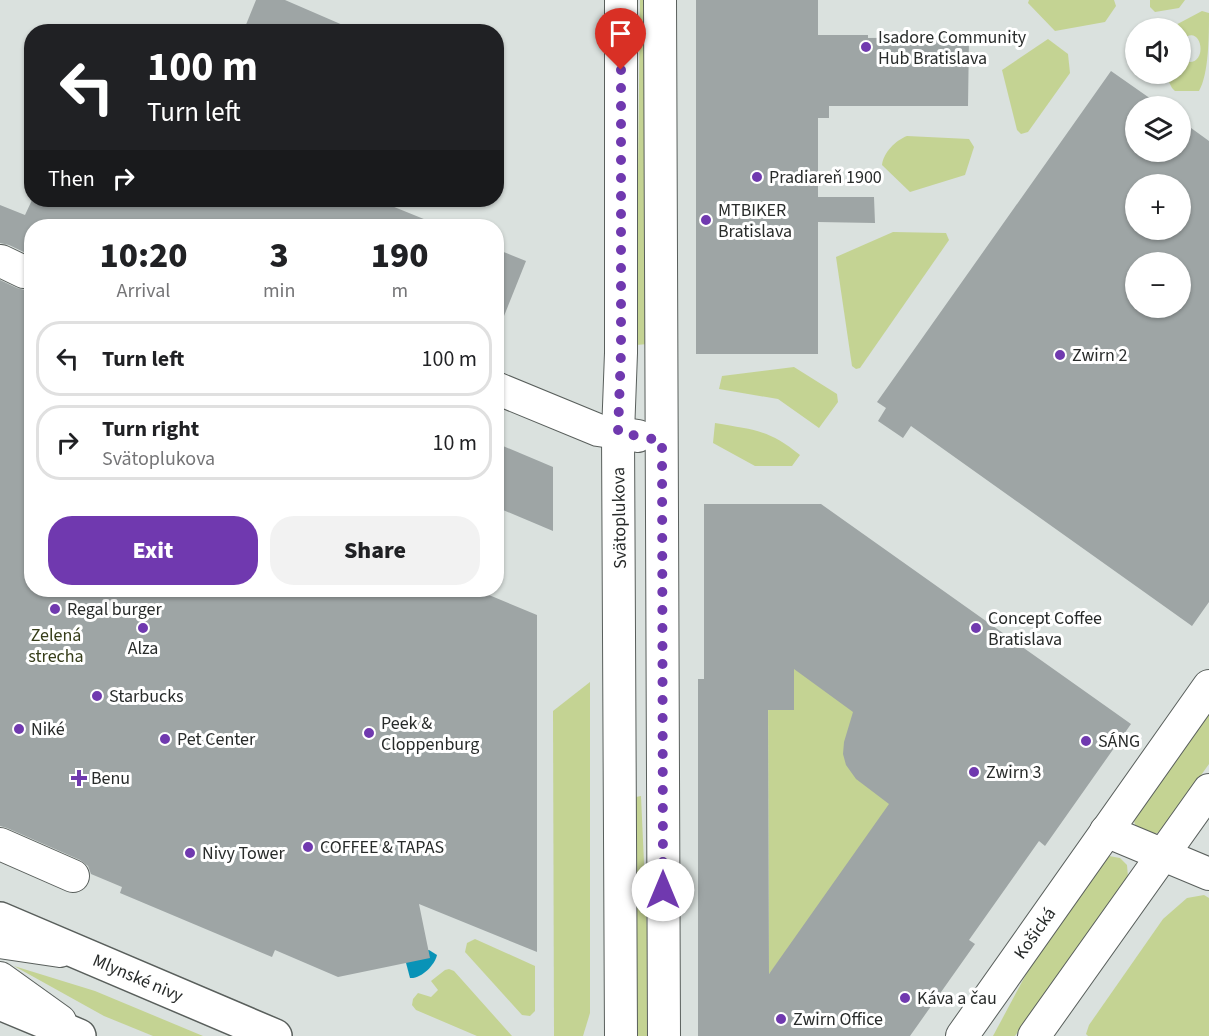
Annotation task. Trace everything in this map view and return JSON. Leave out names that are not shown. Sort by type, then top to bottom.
[{"type":"main road","name":"Mlynské nivy","points":[[0,919],[275,1036]]},
{"type":"main road","points":[[0,1003],[80,1036]]},
{"type":"street","name":"Svätoplukova","points":[[617,1031],[621,0]]},
{"type":"street","points":[[660,0],[664,1036]]},
{"type":"street","points":[[504,391],[590,427],[662,441]]},
{"type":"street","name":"Košická","points":[[962,1036],[1209,686]]},
{"type":"street","points":[[1034,1036],[1209,790]]},
{"type":"street","points":[[1107,831],[1209,874]]},
{"type":"street","points":[[0,844],[73,876]]},
{"type":"street","points":[[0,942],[85,954]]},
{"type":"street","points":[[0,978],[80,1036]]},
{"type":"green space","points":[[640,0],[650,0],[648,344],[636,345]]},
{"type":"green space","points":[[1029,0],[1114,0],[1116,6],[1105,22],[1055,31],[1028,3]]},
{"type":"green space","points":[[1150,0],[1185,0],[1179,8],[1155,12],[1150,7]]},
{"type":"green space","points":[[1202,11],[1209,13],[1205,75],[1199,91],[1175,91],[1170,84],[1191,84],[1191,62],[1195,61],[1201,50],[1198,39],[1191,36],[1191,18],[1189,18]]},
{"type":"green space","points":[[1048,39],[1068,54],[1070,73],[1028,132],[1021,134],[1017,130],[1002,70]]},
{"type":"green space","points":[[907,136],[969,139],[974,147],[965,175],[910,192],[882,165],[891,148]]},
{"type":"green space","points":[[893,232],[946,233],[949,240],[860,368],[856,369],[852,366],[836,257]]},
{"type":"green space","points":[[794,367],[837,394],[838,402],[819,428],[778,399],[719,389],[722,376]]},
{"type":"green space","points":[[715,423],[751,429],[769,435],[800,455],[792,466],[755,466],[713,443]]},
{"type":"green space","points":[[773,654],[965,721],[769,974],[768,678]]},
{"type":"green space","points":[[590,682],[590,1013],[583,1036],[554,1036],[553,711]]},
{"type":"green space","points":[[1209,710],[1209,764],[1161,831],[1149,837],[1138,834],[1134,821],[1136,813]]},
{"type":"green space","points":[[641,796],[647,930],[647,1036],[636,1036],[636,797]]},
{"type":"green space","points":[[1109,856],[1120,858],[1127,865],[1128,877],[1015,1036],[993,1036],[1038,952],[1099,863]]},
{"type":"green space","points":[[1204,895],[1209,898],[1209,1036],[1088,1036],[1086,1034],[1089,1025],[1163,919],[1187,898]]},
{"type":"green space","points":[[475,939],[535,966],[535,1011],[530,1016],[522,1015],[465,952],[467,943]]},
{"type":"green space","points":[[14,966],[95,991],[203,1036],[153,1036],[104,1016]]},
{"type":"green space","points":[[449,969],[454,971],[512,1036],[477,1036],[416,1010],[412,1005],[413,999],[418,993],[431,997],[438,990],[431,981]]},
{"type":"water","points":[[429,950],[437,955],[433,963],[423,974],[410,978],[405,959],[408,953]]},
{"type":"building","points":[[256,0],[285,0],[340,24],[246,24]]},
{"type":"building","name":"Pradiareň 1900","points":[[696,0],[818,0],[818,35],[868,35],[868,38],[969,37],[968,106],[829,106],[829,118],[818,118],[818,197],[874,197],[875,223],[818,222],[818,354],[696,354]]},
{"type":"building","name":"Zwirn 2","points":[[1111,71],[1125,81],[1125,84],[1130,84],[1147,96],[1125,96],[1125,162],[1191,162],[1191,128],[1209,141],[1209,602],[1192,626],[911,426],[903,438],[878,421],[886,408],[877,402]]},
{"type":"building","points":[[0,205],[25,215],[29,207],[394,207],[424,219],[24,219],[24,252],[0,243]]},
{"type":"building","points":[[504,252],[526,261],[504,316]]},
{"type":"building","points":[[0,280],[24,290],[24,597],[494,597],[537,615],[537,952],[419,904],[430,958],[338,977],[275,950],[272,957],[120,893],[122,887],[91,874],[88,866],[80,860],[0,826]]},
{"type":"building","points":[[504,446],[553,467],[553,531],[504,510]]},
{"type":"building","name":"Zwirn 3","points":[[704,504],[821,504],[1131,724],[1045,846],[1039,841],[969,940],[975,944],[910,1036],[698,1036],[698,679],[704,679]],"holes":[[[794,669],[853,712],[844,742],[843,754],[846,765],[856,779],[889,804],[769,974],[768,710],[794,710]]]},
{"type":"place","name":"Isadore Community Hub Bratislava","points":[[866,47]]},
{"type":"place","name":"Pradiareň 1900","points":[[757,177]]},
{"type":"place","name":"MTBIKER Bratislava","points":[[706,220]]},
{"type":"place","name":"Zwirn 2","points":[[1060,355]]},
{"type":"place","name":"Regal burger","points":[[55,609]]},
{"type":"place","name":"Alza","points":[[143,628]]},
{"type":"place","name":"Concept Coffee Bratislava","points":[[976,628]]},
{"type":"place","name":"Starbucks","points":[[97,696]]},
{"type":"place","name":"Niké","points":[[19,729]]},
{"type":"place","name":"Peek & Cloppenburg","points":[[369,733]]},
{"type":"place","name":"Pet Center","points":[[165,739]]},
{"type":"place","name":"SÁNG","points":[[1086,741]]},
{"type":"place","name":"Zwirn 3","points":[[974,772]]},
{"type":"place","name":"Benu","points":[[79,778]]},
{"type":"place","name":"COFFEE & TAPAS","points":[[308,847]]},
{"type":"place","name":"Nivy Tower","points":[[190,853]]},
{"type":"place","name":"Káva a čau","points":[[905,998]]},
{"type":"place","name":"Zwirn Office","points":[[781,1019]]},
{"type":"route","points":[[621,70],[621,352],[618,432],[662,441],[663,890]]},
{"type":"park label","name":"Zelená strecha","points":[[56,645]]}]
